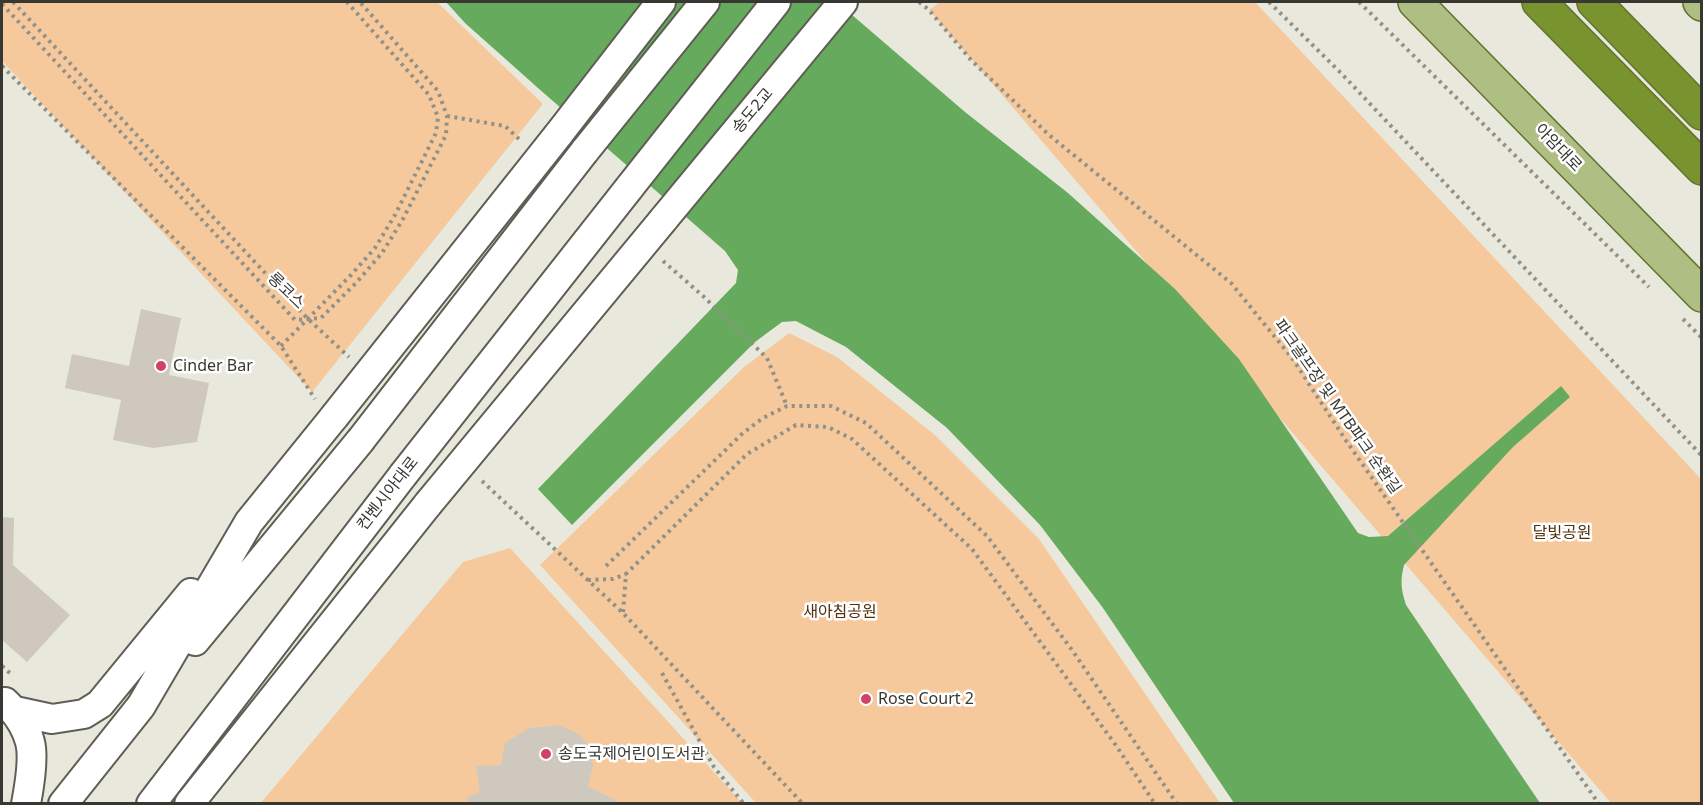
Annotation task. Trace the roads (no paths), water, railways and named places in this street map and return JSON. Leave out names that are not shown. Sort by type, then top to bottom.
[{"type":"highway","points":[[1539,2],[1701,168]]},
{"type":"highway","points":[[1594,2],[1701,113]]},
{"type":"main road","points":[[141,706],[249,522],[325,408],[558,135],[661,2]]},
{"type":"main road","points":[[63,804],[360,441],[584,152],[705,2]]},
{"type":"main road","name":"컨벤시아대로","points":[[151,804],[403,476],[776,2]]},
{"type":"main road","name":"송도2교","points":[[189,804],[428,504],[843,2]]},
{"type":"main road","name":"아암대로","points":[[1415,2],[1689,304]]},
{"type":"main road","points":[[8,705],[52,719],[84,714],[99,704],[249,522]]},
{"type":"main road","points":[[8,705],[30,743],[30,783],[26,804]]},
{"type":"place","name":"Cinder Bar","points":[[161,366]]},
{"type":"place","name":"Rose Court 2","points":[[866,699]]},
{"type":"place","name":"송도국제어린이도서관","points":[[546,754]]},
{"type":"park label","name":"달빛공원","points":[[1562,533]]},
{"type":"park label","name":"새아침공원","points":[[840,612]]}]
